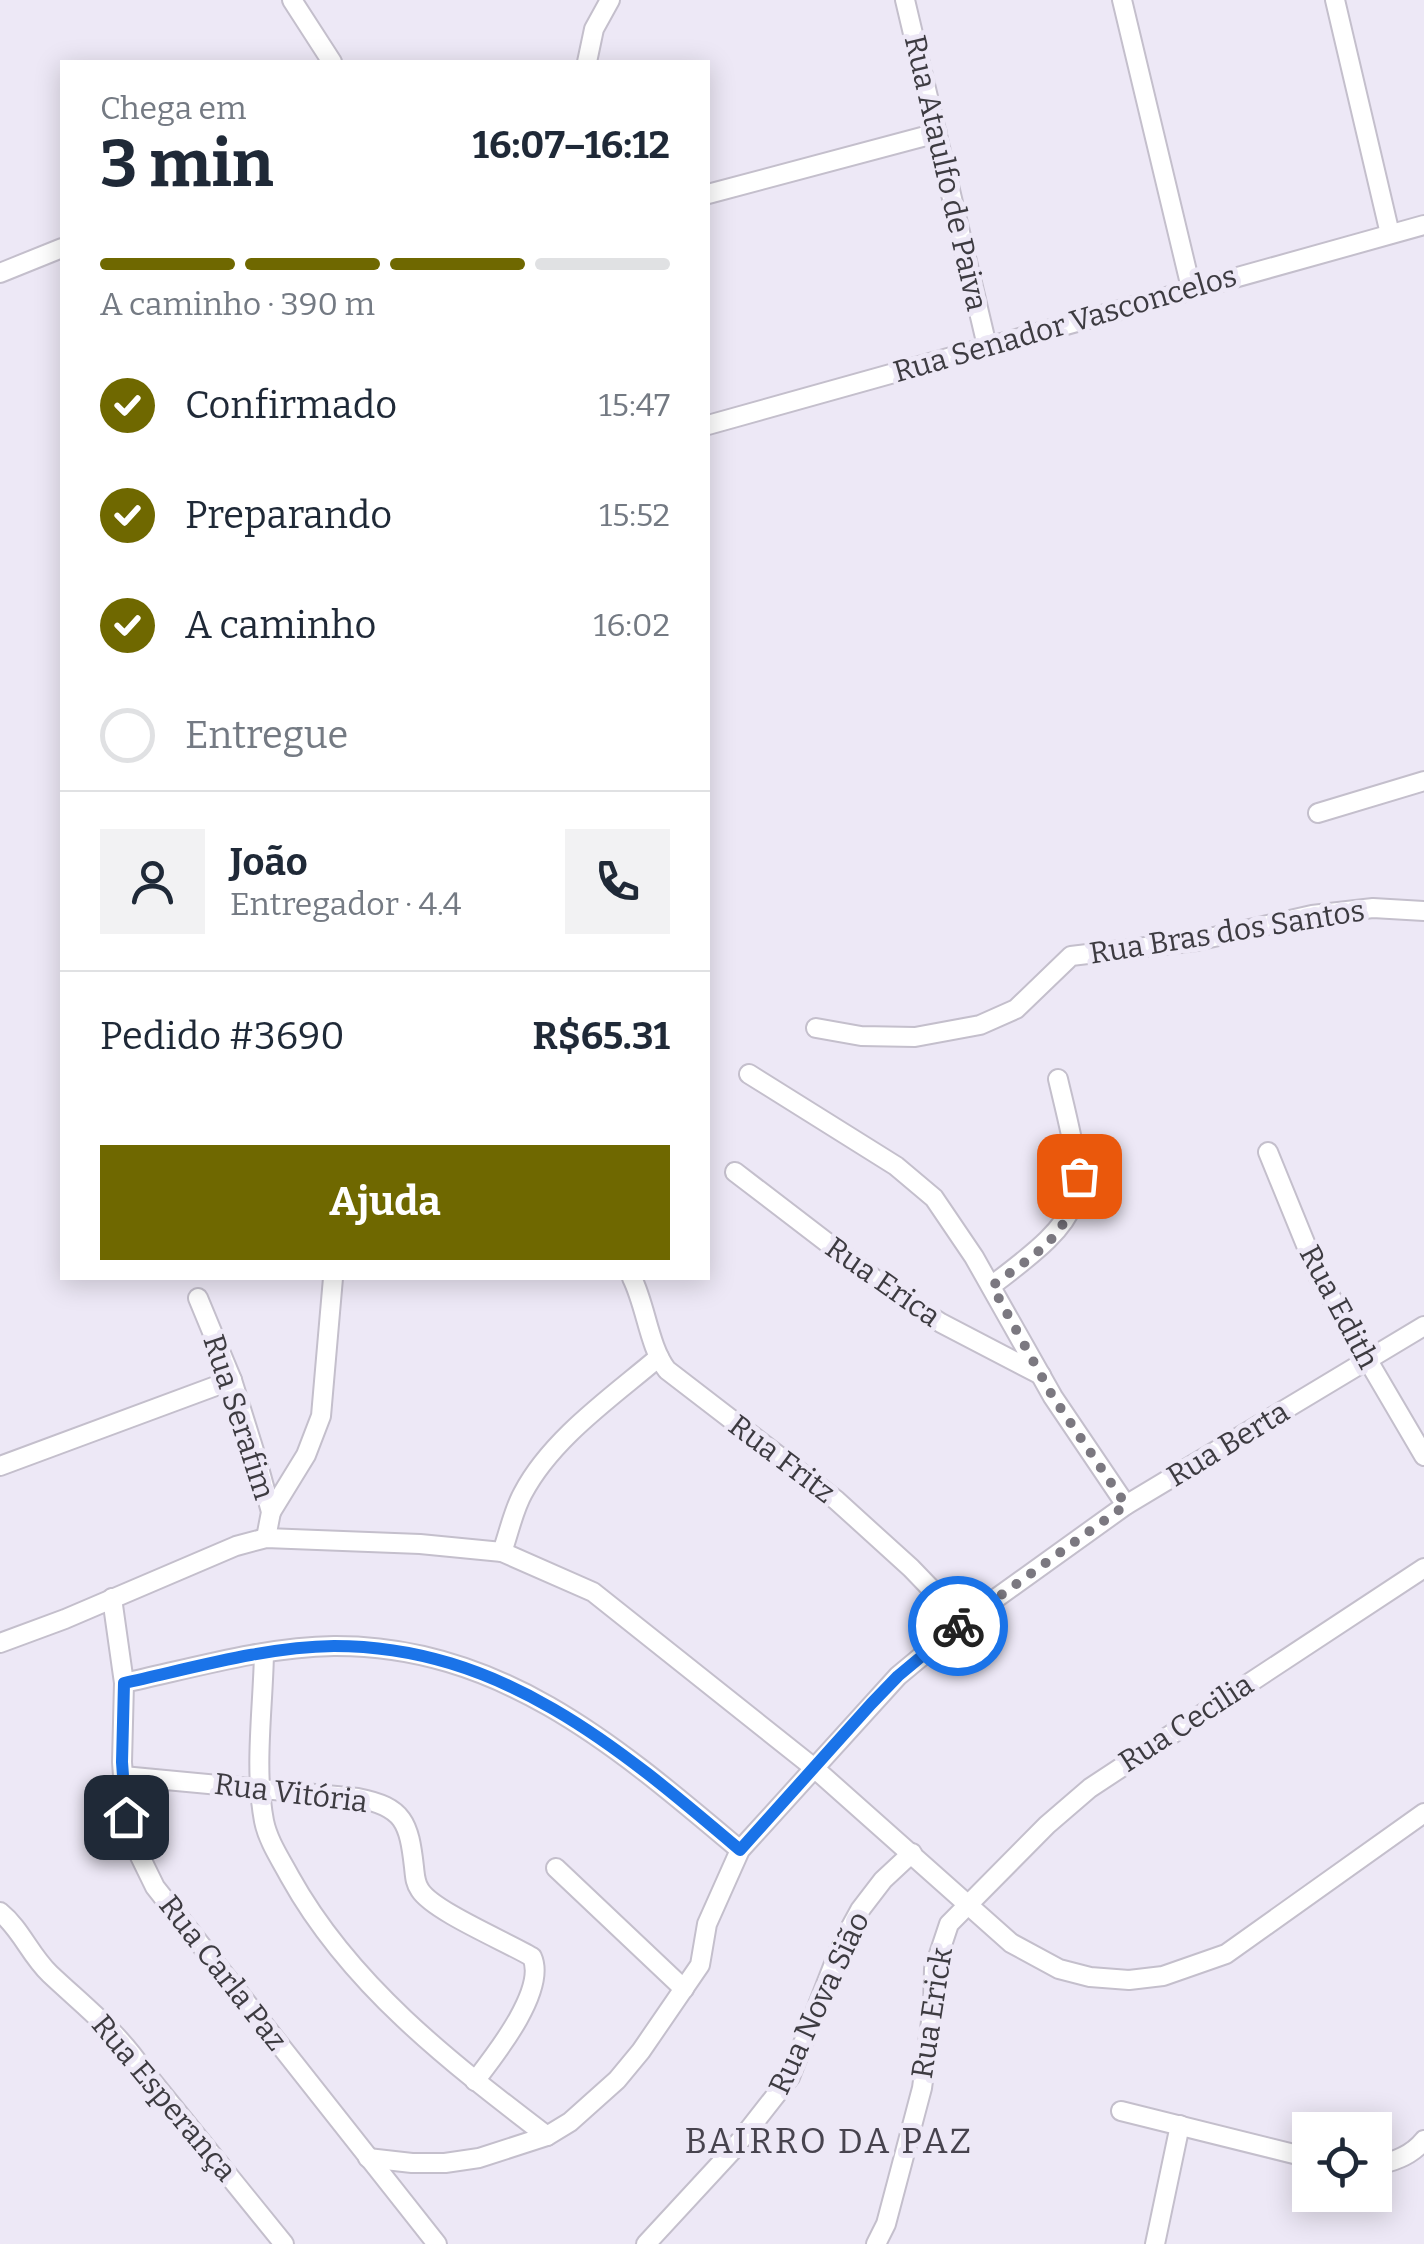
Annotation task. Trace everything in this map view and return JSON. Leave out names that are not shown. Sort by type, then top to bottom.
[{"type":"street","points":[[292,0],[331,60]]},
{"type":"street","points":[[587,60],[594,30],[610,0]]},
{"type":"street","name":"Rua Ataulfo de Paiva","points":[[905,0],[987,346]]},
{"type":"street","points":[[1122,0],[1190,288]]},
{"type":"street","points":[[1335,0],[1390,234]]},
{"type":"street","points":[[710,193],[937,133]]},
{"type":"street","name":"Rua Senador Vasconcelos","points":[[710,424],[1424,226]]},
{"type":"street","points":[[0,273],[60,249]]},
{"type":"street","points":[[1318,813],[1424,781]]},
{"type":"street","name":"Rua Bras dos Santos","points":[[816,1028],[861,1036],[916,1037],[964,1028],[1016,1008],[1071,956],[1196,941],[1312,915],[1373,908],[1424,911]]},
{"type":"street","points":[[749,1074],[896,1166],[924,1188],[958,1231],[1041,1376],[1126,1505]]},
{"type":"street","points":[[992,1286],[1050,1241],[1074,1208],[1078,1161],[1058,1079]]},
{"type":"street","name":"Rua Edith","points":[[1268,1152],[1320,1277],[1424,1456]]},
{"type":"street","name":"Rua Erica","points":[[735,1172],[889,1290],[941,1323],[1041,1376]]},
{"type":"street","points":[[271,1512],[306,1456],[321,1416],[333,1280]]},
{"type":"street","points":[[502,1552],[522,1494],[542,1464],[590,1416],[659,1358],[633,1280]]},
{"type":"street","name":"Rua Serafim","points":[[198,1298],[232,1380],[271,1512],[266,1538]]},
{"type":"street","name":"Rua Berta","points":[[368,2158],[445,2163],[508,2152],[547,2136],[583,2111],[617,2080],[700,1965],[707,1924],[740,1850],[898,1676],[963,1622],[1126,1505],[1424,1326]]},
{"type":"street","name":"Rua Fritz","points":[[659,1358],[676,1378],[836,1500],[963,1622]]},
{"type":"street","points":[[0,1466],[232,1380]]},
{"type":"street","points":[[0,1643],[236,1546],[266,1538],[420,1544],[502,1552],[594,1592],[814,1767],[1012,1943],[1059,1969],[1090,1977],[1129,1980],[1164,1976],[1226,1954],[1424,1813]]},
{"type":"street","name":"Rua Cecilia","points":[[967,1904],[1046,1825],[1090,1788],[1424,1568]]},
{"type":"street","name":"Rua Carla Paz","points":[[112,1598],[124,1683],[126,1817],[133,1842],[156,1887],[437,2244]]},
{"type":"street","points":[[124,1683],[264,1653],[332,1646],[423,1656],[520,1690],[628,1756],[740,1850]]},
{"type":"street","points":[[264,1653],[260,1788],[265,1826],[310,1913],[377,1992],[475,2081],[547,2136]]},
{"type":"street","name":"Rua Vitória","points":[[123,1776],[358,1798],[397,1812],[408,1833],[420,1892],[520,1950],[535,1963],[530,1996],[498,2052],[475,2081]]},
{"type":"street","name":"Rua Nova Sião","points":[[646,2244],[732,2151],[790,2077],[842,1943],[883,1880],[912,1853]]},
{"type":"street","points":[[556,1868],[684,1988]]},
{"type":"street","name":"Rua Erick","points":[[876,2244],[886,2224],[922,2088],[938,1948],[949,1924],[967,1904]]},
{"type":"street","name":"Rua Esperança","points":[[0,1912],[50,1974],[127,2046],[284,2244]]},
{"type":"street","points":[[1120,2111],[1292,2153]]},
{"type":"street","points":[[1154,2244],[1180,2125]]},
{"type":"street","points":[[1392,2160],[1416,2149],[1424,2140]]},
{"type":"way so far","points":[[958,1626],[1126,1505],[1053,1397],[992,1286],[1060,1230],[1074,1208],[1079,1176]]},
{"type":"district","name":"BAIRRO DA PAZ","points":[[829,2141]]},
{"type":"route","points":[[126,1817],[122,1762],[124,1683],[264,1653],[332,1646],[373,1648],[423,1656],[473,1672],[551,1707],[628,1756],[740,1850],[898,1676],[958,1626]]}]
